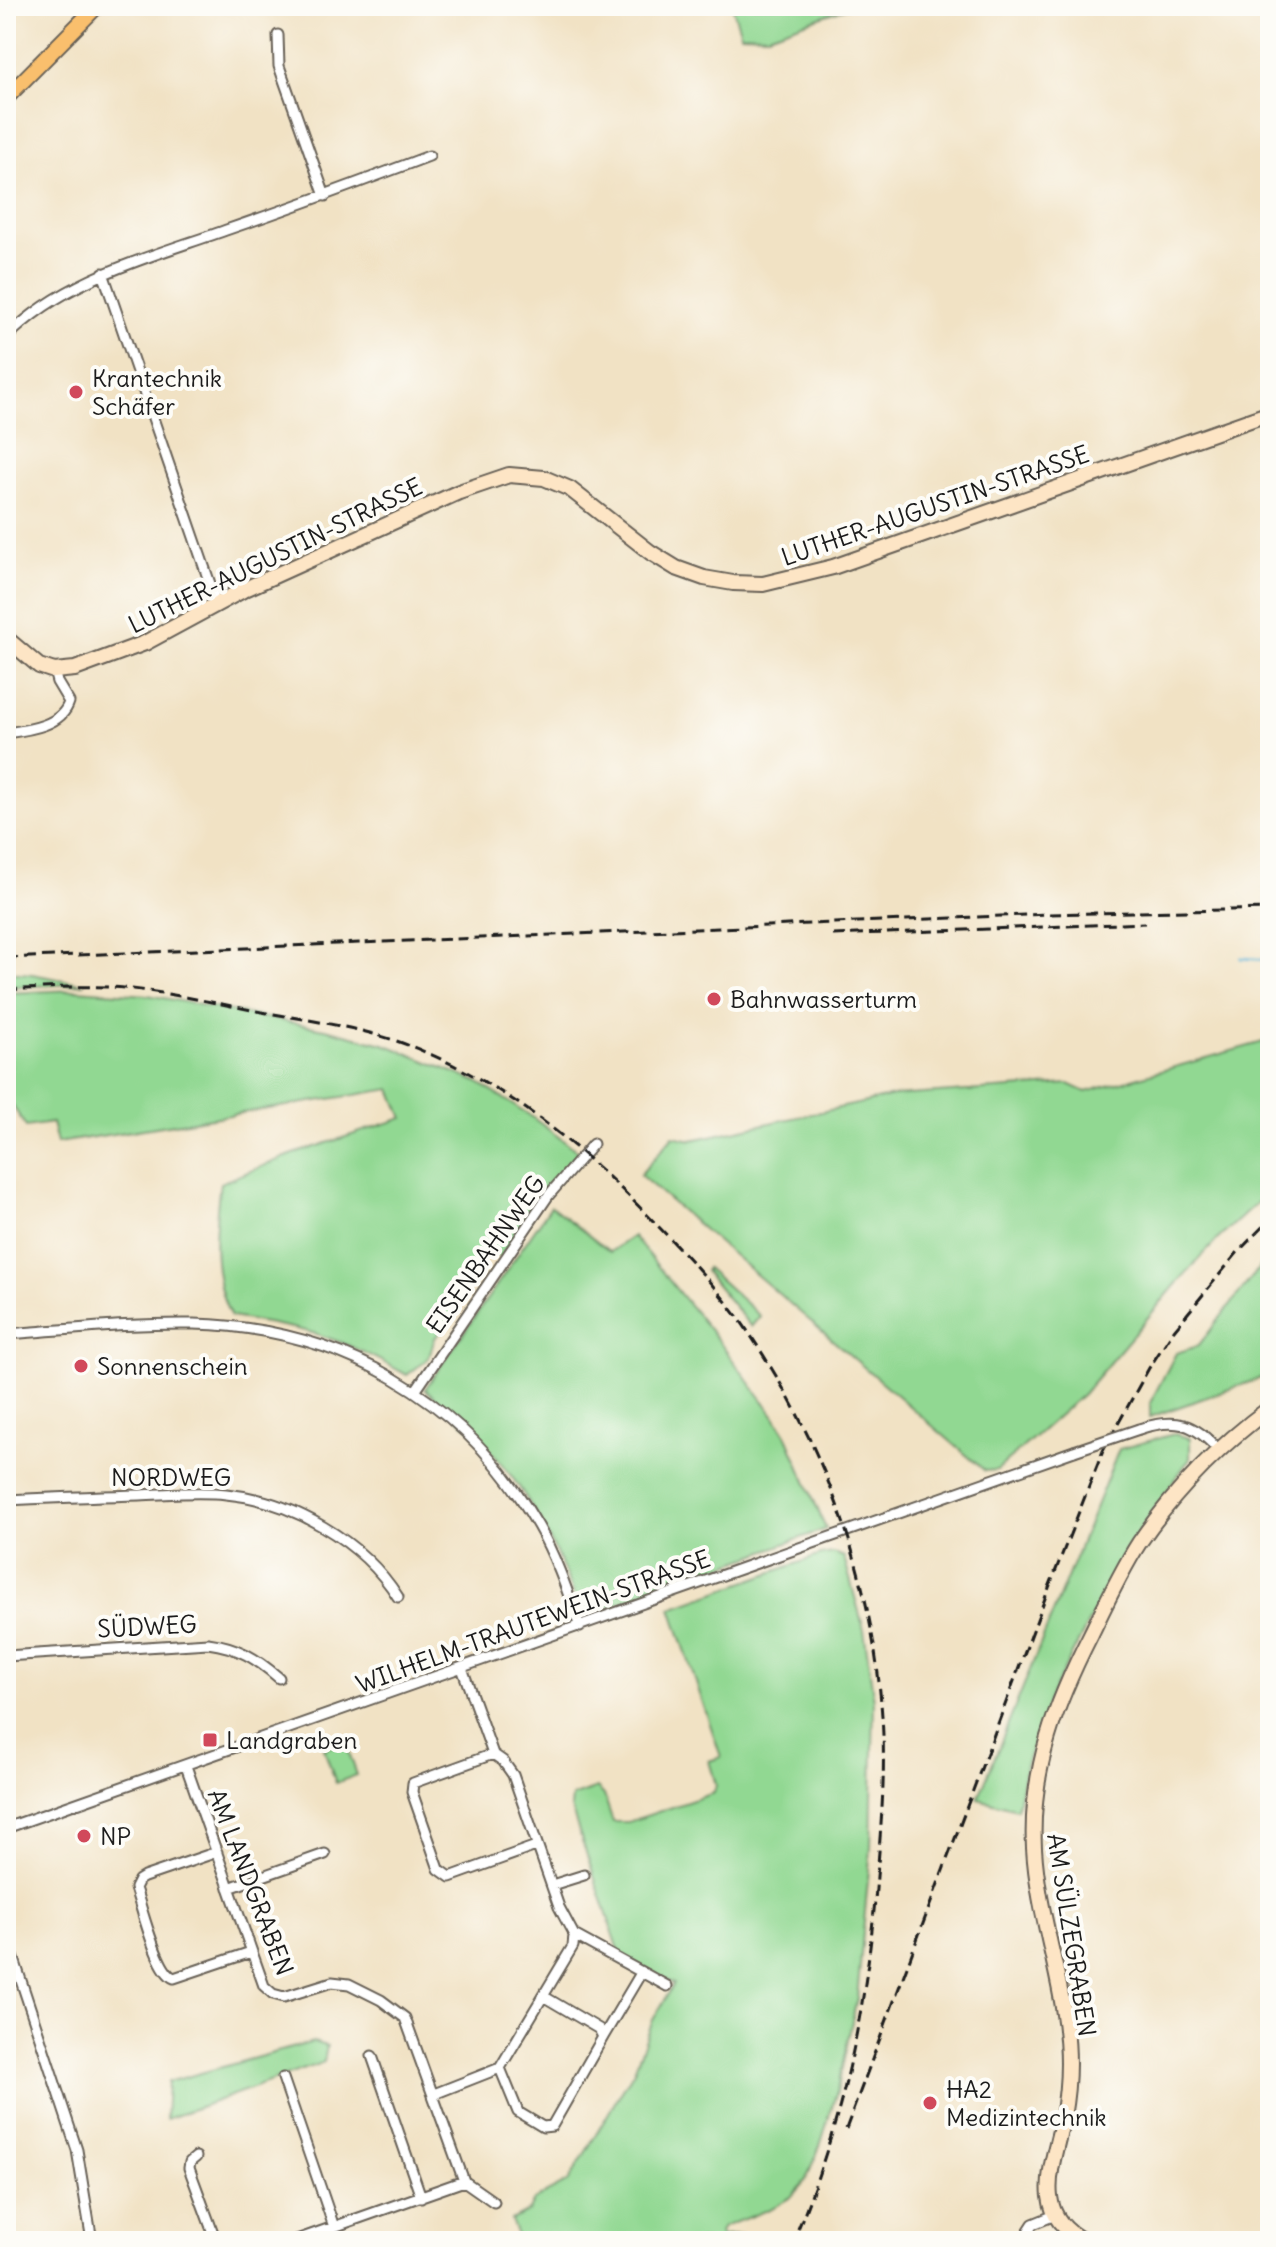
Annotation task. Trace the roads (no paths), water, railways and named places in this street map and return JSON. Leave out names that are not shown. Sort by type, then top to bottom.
[{"type":"main road","points":[[6,98],[97,6]]},
{"type":"street","points":[[278,35],[279,66],[325,196]]},
{"type":"street","points":[[6,338],[25,318],[50,301],[103,273],[325,196],[429,156]]},
{"type":"street","points":[[103,273],[217,604]]},
{"type":"street","name":"LUTHER-AUGUSTIN-STRASSE","points":[[54,671],[75,669],[136,646],[271,576],[459,492],[509,475],[544,478],[570,489],[631,539],[690,573],[733,583],[777,582],[833,567],[1270,413]]},
{"type":"street","points":[[6,638],[39,666],[54,671],[69,702],[59,717],[46,724],[6,733]]},
{"type":"street","name":"EISENBAHNWEG","points":[[416,1390],[548,1196],[593,1144]]},
{"type":"street","points":[[6,1334],[193,1324],[234,1327],[317,1344],[416,1390],[457,1422],[481,1446],[519,1495],[552,1552],[580,1627]]},
{"type":"street","name":"AM SÜLZEGRABEN","points":[[1055,2215],[1050,2200],[1049,2177],[1063,2118],[1068,2044],[1034,1852],[1034,1800],[1041,1754],[1066,1684],[1129,1561],[1170,1503],[1219,1451],[1270,1408]]},
{"type":"street","name":"WILHELM-TRAUTEWEIN-STRASSE","points":[[6,1828],[1139,1429],[1158,1424],[1185,1426],[1202,1432],[1219,1451]]},
{"type":"street","name":"NORDWEG","points":[[6,1500],[196,1493],[228,1494],[268,1503],[304,1517],[362,1554],[398,1597]]},
{"type":"street","name":"SÜDWEG","points":[[6,1656],[208,1643],[248,1653],[279,1678]]},
{"type":"street","points":[[462,1668],[493,1754],[503,1761],[513,1775],[559,1907],[574,1935],[667,1986]]},
{"type":"street","points":[[493,1754],[413,1783],[412,1792],[439,1869],[450,1877],[536,1846]]},
{"type":"street","name":"AM LANDGRABEN","points":[[186,1766],[264,1986],[278,1996],[292,1996],[339,1982],[362,1989],[405,2018],[464,2181]]},
{"type":"street","points":[[217,1852],[139,1880],[135,1888],[145,1920],[165,1972],[174,1978],[251,1952]]},
{"type":"street","points":[[229,1888],[325,1854]]},
{"type":"street","points":[[552,1885],[584,1875]]},
{"type":"street","points":[[6,1935],[77,2150],[92,2241]]},
{"type":"street","points":[[434,2094],[500,2068],[573,1946],[574,1935]]},
{"type":"street","points":[[500,2068],[518,2112],[548,2127],[552,2126],[641,1973]]},
{"type":"street","points":[[543,1996],[599,2029],[603,2037]]},
{"type":"street","points":[[372,2056],[421,2197]]},
{"type":"street","points":[[283,2078],[334,2227]]},
{"type":"street","points":[[196,2157],[189,2168],[216,2241]]},
{"type":"street","points":[[294,2241],[464,2181],[494,2202]]},
{"type":"street","points":[[1022,2241],[1033,2224],[1055,2215],[1070,2232],[1084,2241]]},
{"type":"waterway","points":[[1241,958],[1270,960]]},
{"type":"railway","points":[[6,958],[1049,914],[1270,909]]},
{"type":"railway","points":[[833,935],[1145,923]]},
{"type":"railway","points":[[6,990],[109,987],[178,996],[367,1032],[406,1044],[459,1068],[550,1126],[605,1174],[710,1283],[740,1320],[771,1367],[798,1415],[842,1517],[870,1624],[879,1679],[883,1735],[883,1793],[876,1889],[858,2025],[826,2154],[793,2241]]},
{"type":"railway","points":[[846,2129],[1103,1451],[1174,1330],[1238,1252],[1270,1219]]},
{"type":"place","name":"Krantechnik Schäfer","points":[[76,392]]},
{"type":"place","name":"Bahnwasserturm","points":[[714,999]]},
{"type":"place","name":"Sonnenschein","points":[[81,1366]]},
{"type":"place","name":"Landgraben","points":[[210,1740]]},
{"type":"place","name":"NP","points":[[84,1836]]},
{"type":"place","name":"HA2 Medizintechnik","points":[[930,2103]]}]
